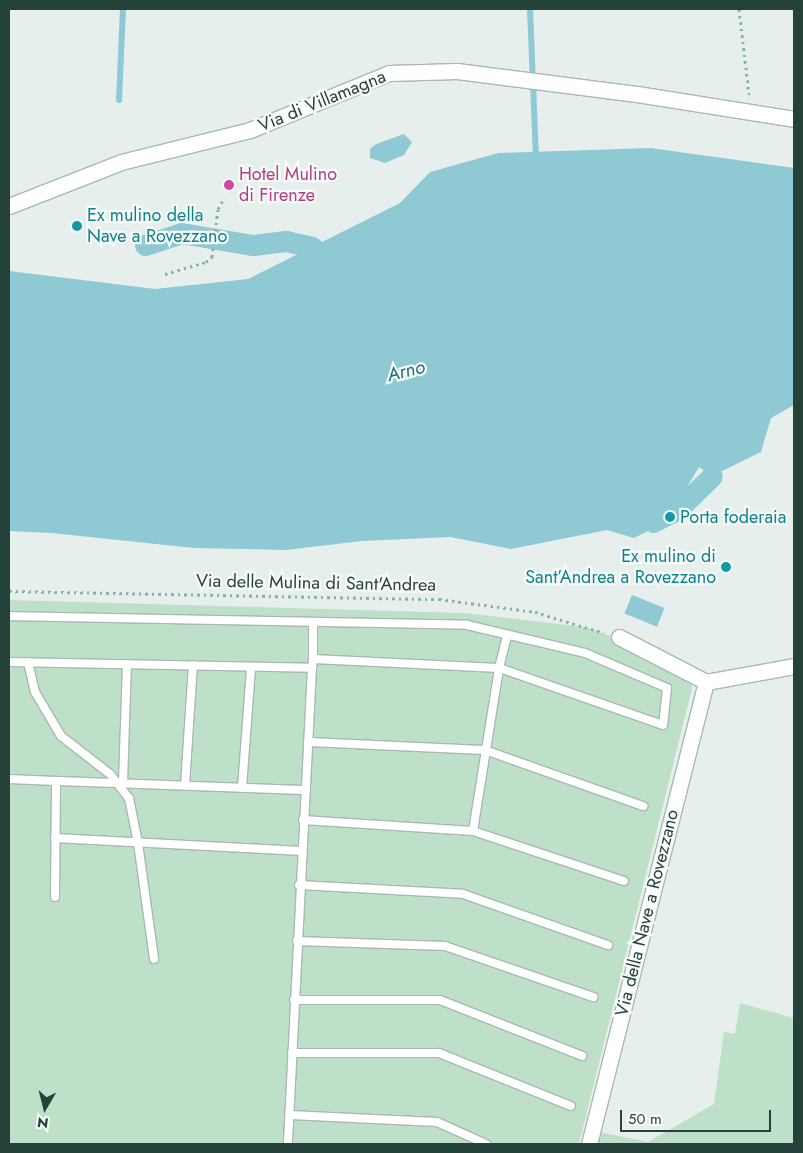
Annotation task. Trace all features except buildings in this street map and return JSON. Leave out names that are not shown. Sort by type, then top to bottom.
[{"type":"street","name":"Via di Villamagna","points":[[9,206],[121,162],[250,130],[388,73],[457,71],[794,119]]},
{"type":"street","points":[[618,637],[706,682],[794,666]]},
{"type":"street","name":"Via della Nave a Rovezzano","points":[[589,1144],[706,682]]},
{"type":"lane","points":[[9,616],[466,625],[507,637],[585,653],[668,688],[663,725],[499,668],[313,659]]},
{"type":"lane","points":[[288,1144],[303,820],[313,659],[313,622]]},
{"type":"lane","points":[[473,830],[499,668],[507,637]]},
{"type":"lane","points":[[9,662],[312,668]]},
{"type":"lane","points":[[28,662],[35,692],[62,736],[121,783],[128,798],[138,843],[154,959]]},
{"type":"lane","points":[[121,783],[127,664]]},
{"type":"lane","points":[[185,785],[193,665]]},
{"type":"lane","points":[[242,788],[251,667]]},
{"type":"lane","points":[[308,742],[485,750],[643,806]]},
{"type":"lane","points":[[9,780],[305,790]]},
{"type":"lane","points":[[55,897],[56,781]]},
{"type":"lane","points":[[303,820],[473,830],[624,881]]},
{"type":"lane","points":[[55,838],[302,851]]},
{"type":"lane","points":[[300,885],[463,894],[608,945]]},
{"type":"lane","points":[[297,941],[445,946],[593,997]]},
{"type":"lane","points":[[294,1000],[440,1000],[582,1056]]},
{"type":"lane","points":[[292,1053],[439,1053],[570,1106]]},
{"type":"lane","points":[[290,1115],[436,1122],[486,1144]]},
{"type":"path","points":[[739,9],[752,112]]},
{"type":"path","points":[[165,274],[206,262],[212,257],[218,209],[224,198]]},
{"type":"path","name":"Via delle Mulina di Sant'Andrea","points":[[9,591],[439,599],[536,612],[618,637]]},
{"type":"green space","points":[[9,600],[464,613],[585,627],[677,660],[688,672],[692,688],[579,1144],[9,1144]]},
{"type":"green space","points":[[740,1003],[794,1018],[794,1144],[596,1144],[599,1132],[648,1142],[714,1104],[724,1032],[735,1034]]},
{"type":"water","points":[[404,134],[412,142],[404,155],[385,163],[370,158],[370,149],[376,144]]},
{"type":"water","name":"Arno","points":[[650,148],[794,168],[794,405],[771,418],[761,452],[712,476],[699,467],[681,497],[649,516],[656,527],[634,538],[607,530],[511,549],[450,537],[362,541],[286,550],[194,548],[52,533],[9,531],[9,271],[155,289],[248,279],[400,203],[430,172],[498,153]]},
{"type":"water","points":[[632,595],[664,608],[657,627],[625,614]]},
{"type":"waterway","points":[[119,100],[123,9]]},
{"type":"waterway","points":[[530,9],[536,160]]},
{"type":"waterway","points":[[145,245],[181,233],[253,245],[286,241],[312,247]]},
{"type":"waterway","points":[[653,522],[678,509],[712,476]]},
{"type":"place","name":"Hotel Mulino di Firenze","points":[[229,185]]},
{"type":"place","name":"Ex mulino della Nave a Rovezzano","points":[[77,226]]},
{"type":"place","name":"Porta foderaia","points":[[670,517]]},
{"type":"place","name":"Ex mulino di Sant’Andrea a Rovezzano","points":[[726,567]]}]
